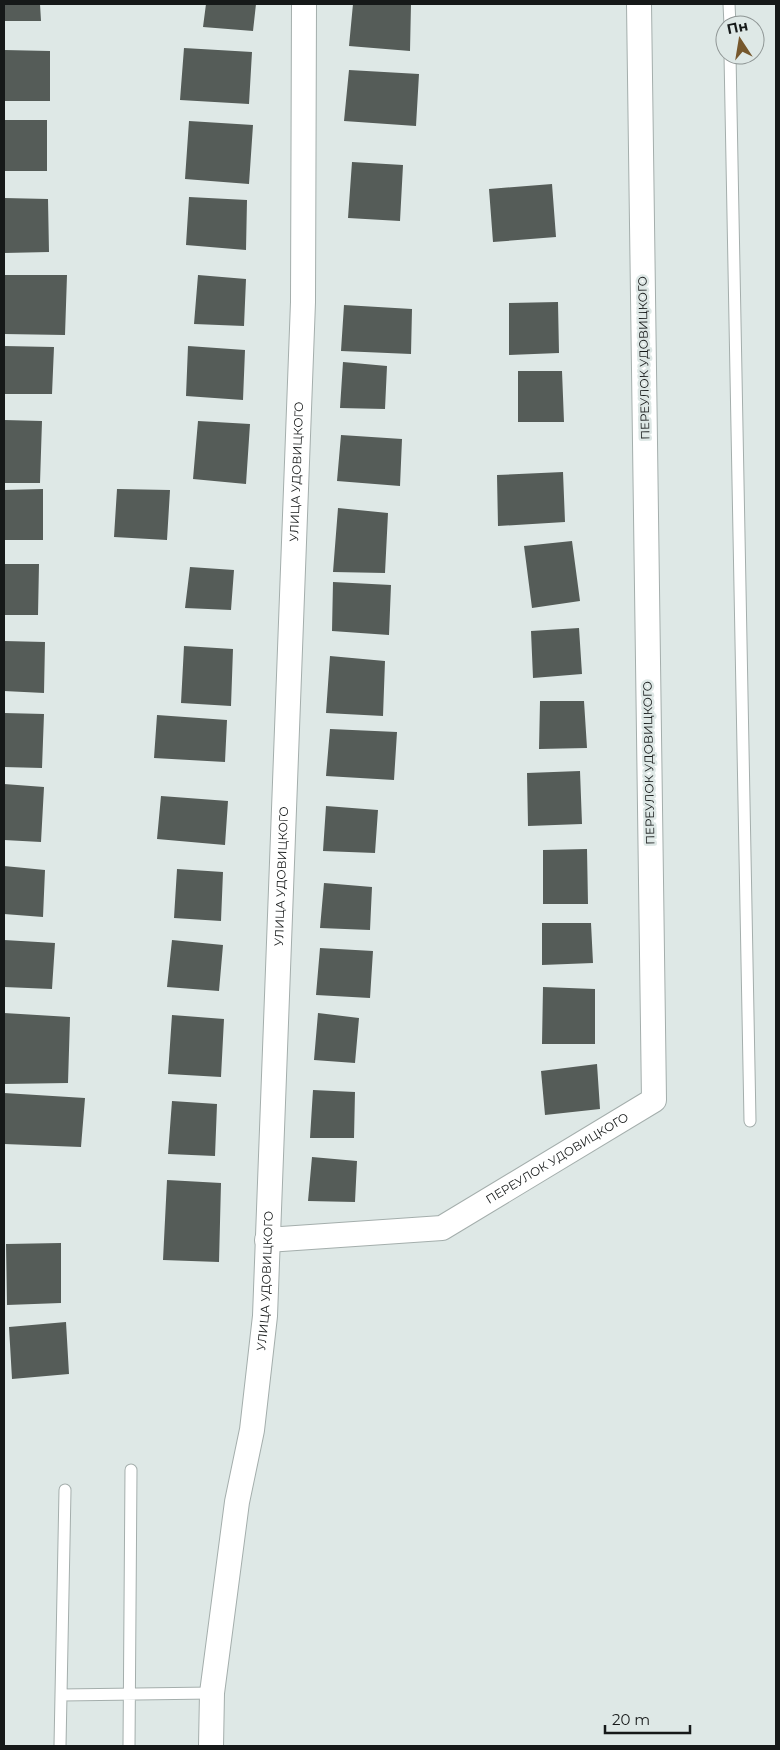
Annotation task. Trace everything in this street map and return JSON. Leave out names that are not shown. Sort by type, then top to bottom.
[{"type":"street","name":"УЛИЦА УДОВИЦКОГО","points":[[211,1746],[212,1693],[237,1502],[252,1430],[265,1316],[303,302],[304,4]]},
{"type":"street","name":"ПЕРЕУЛОК УДОВИЦКОГО","points":[[268,1240],[442,1228],[654,1100],[639,4]]},
{"type":"lane","points":[[730,65],[750,1121]]},
{"type":"lane","points":[[129,1746],[131,1470]]},
{"type":"lane","points":[[60,1746],[65,1490]]},
{"type":"lane","points":[[62,1695],[212,1693]]},
{"type":"building","points":[[4,4],[40,4],[41,21],[4,21]]},
{"type":"building","points":[[206,4],[256,4],[253,31],[203,27]]},
{"type":"building","points":[[353,4],[411,4],[410,51],[349,46]]},
{"type":"building","points":[[184,48],[252,52],[249,104],[180,100]]},
{"type":"building","points":[[4,50],[50,51],[50,101],[4,101]]},
{"type":"building","points":[[349,70],[419,74],[416,126],[344,121]]},
{"type":"building","points":[[4,120],[47,120],[47,171],[4,171]]},
{"type":"building","points":[[189,121],[253,125],[249,184],[185,179]]},
{"type":"building","points":[[352,162],[403,165],[400,221],[348,218]]},
{"type":"building","points":[[552,184],[556,237],[493,242],[489,189]]},
{"type":"building","points":[[189,197],[247,200],[246,250],[186,245]]},
{"type":"building","points":[[4,198],[48,199],[49,252],[4,253]]},
{"type":"building","points":[[4,275],[67,275],[65,335],[4,334]]},
{"type":"building","points":[[198,275],[246,279],[244,326],[194,324]]},
{"type":"building","points":[[558,302],[559,353],[509,355],[509,303]]},
{"type":"building","points":[[344,305],[412,309],[411,354],[341,351]]},
{"type":"building","points":[[4,346],[54,347],[52,394],[4,394]]},
{"type":"building","points":[[188,346],[245,350],[243,400],[186,396]]},
{"type":"building","points":[[343,362],[387,366],[385,409],[340,408]]},
{"type":"building","points":[[518,371],[562,371],[564,422],[518,422]]},
{"type":"building","points":[[4,420],[42,421],[40,483],[4,483]]},
{"type":"building","points":[[198,421],[250,424],[246,484],[193,479]]},
{"type":"building","points":[[341,435],[402,439],[400,486],[337,481]]},
{"type":"building","points":[[563,472],[565,522],[498,526],[497,475]]},
{"type":"building","points":[[43,489],[43,540],[4,540],[4,490]]},
{"type":"building","points":[[117,489],[170,490],[167,540],[114,537]]},
{"type":"building","points":[[338,508],[388,513],[385,573],[333,572]]},
{"type":"building","points":[[572,541],[580,601],[532,608],[524,546]]},
{"type":"building","points":[[4,564],[39,564],[38,615],[4,615]]},
{"type":"building","points":[[190,567],[234,570],[231,610],[185,608]]},
{"type":"building","points":[[333,582],[391,585],[389,635],[332,631]]},
{"type":"building","points":[[579,628],[582,674],[533,678],[531,631]]},
{"type":"building","points":[[4,641],[45,642],[44,693],[4,691]]},
{"type":"building","points":[[184,646],[233,649],[231,706],[181,703]]},
{"type":"building","points":[[330,656],[385,661],[383,716],[326,713]]},
{"type":"building","points":[[540,701],[584,701],[587,748],[539,749]]},
{"type":"building","points":[[4,713],[44,714],[42,768],[4,767]]},
{"type":"building","points":[[157,715],[227,720],[225,762],[154,758]]},
{"type":"building","points":[[330,729],[397,732],[394,780],[326,776]]},
{"type":"building","points":[[580,771],[582,824],[528,826],[527,773]]},
{"type":"building","points":[[4,784],[44,787],[41,842],[4,840]]},
{"type":"building","points":[[161,796],[228,801],[225,845],[157,839]]},
{"type":"building","points":[[326,806],[378,810],[375,853],[323,851]]},
{"type":"building","points":[[587,849],[588,904],[543,904],[543,850]]},
{"type":"building","points":[[4,866],[45,870],[43,917],[4,914]]},
{"type":"building","points":[[177,869],[223,872],[221,921],[174,918]]},
{"type":"building","points":[[324,883],[372,887],[370,930],[320,928]]},
{"type":"building","points":[[542,923],[591,923],[593,963],[542,965]]},
{"type":"building","points":[[4,940],[55,943],[52,989],[4,987]]},
{"type":"building","points":[[172,940],[223,945],[219,991],[167,987]]},
{"type":"building","points":[[320,948],[373,951],[370,998],[316,995]]},
{"type":"building","points":[[543,987],[595,989],[595,1044],[542,1044]]},
{"type":"building","points":[[4,1013],[70,1017],[68,1083],[4,1084]]},
{"type":"building","points":[[318,1013],[359,1018],[355,1063],[314,1060]]},
{"type":"building","points":[[172,1015],[224,1019],[221,1077],[168,1074]]},
{"type":"building","points":[[597,1064],[600,1109],[545,1115],[541,1071]]},
{"type":"building","points":[[313,1090],[355,1092],[354,1138],[310,1138]]},
{"type":"building","points":[[4,1093],[85,1098],[81,1147],[4,1144]]},
{"type":"building","points":[[172,1101],[217,1104],[215,1156],[168,1154]]},
{"type":"building","points":[[312,1157],[357,1161],[355,1202],[308,1201]]},
{"type":"building","points":[[167,1180],[221,1183],[219,1262],[163,1260]]},
{"type":"building","points":[[61,1243],[61,1303],[7,1305],[6,1244]]},
{"type":"building","points":[[66,1322],[69,1374],[12,1379],[9,1327]]}]
